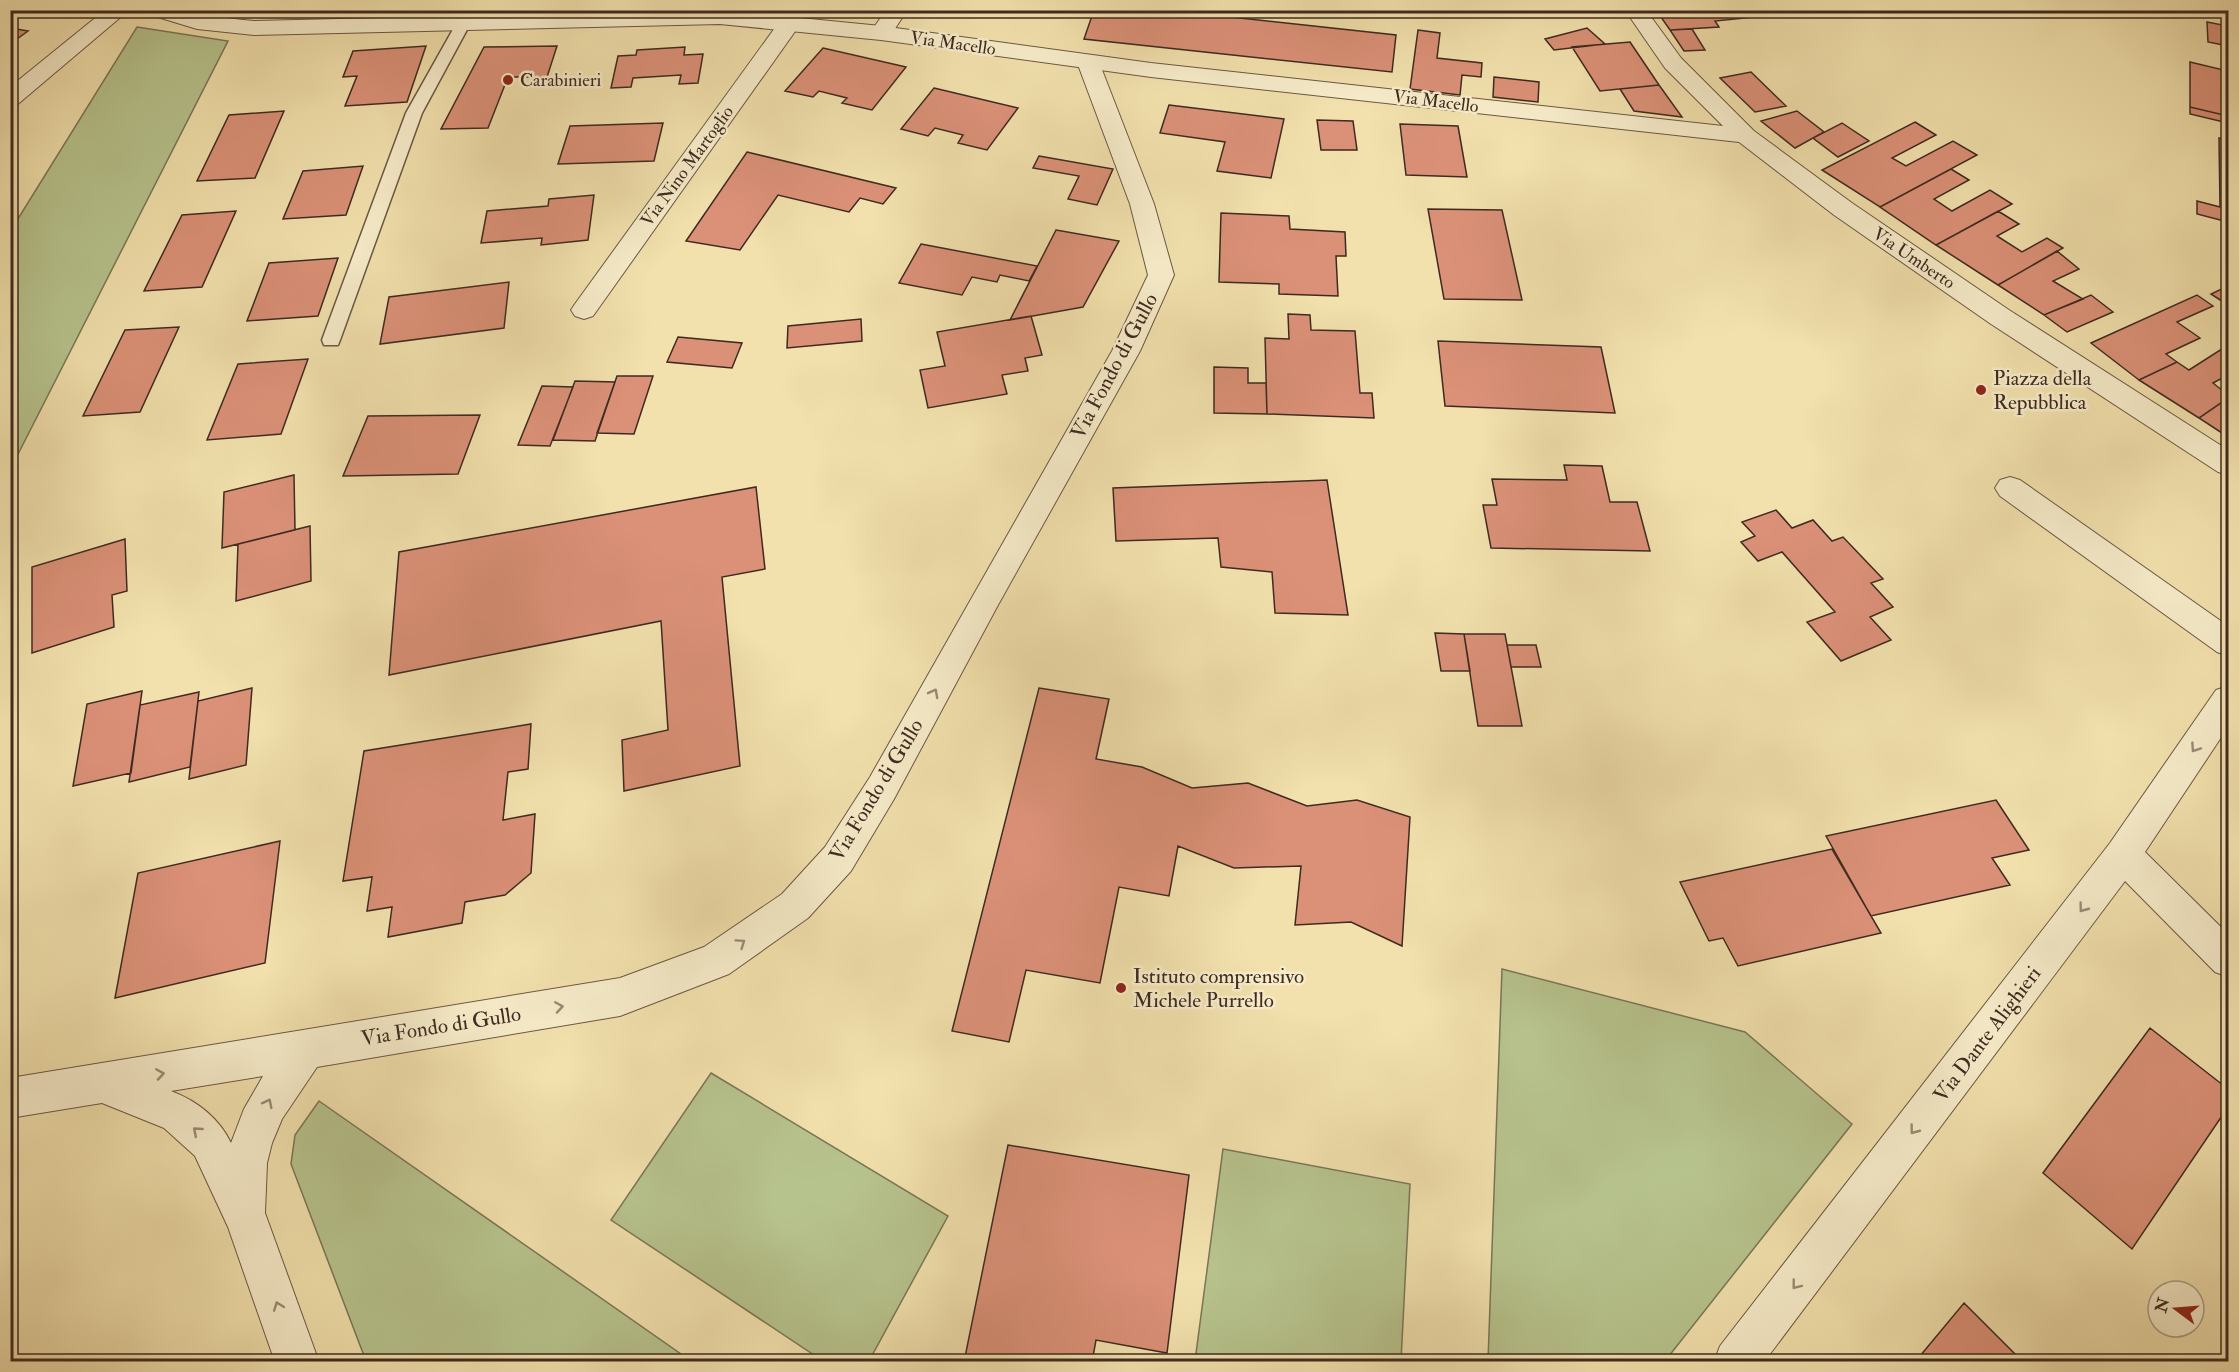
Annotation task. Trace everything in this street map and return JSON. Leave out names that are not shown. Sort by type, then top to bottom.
[{"type":"street","points":[[10,99],[118,10]]},
{"type":"street","name":"Via Macello","points":[[159,10],[197,22],[254,28],[463,24],[505,17],[759,15],[790,23],[881,33],[1088,62],[1746,136]]},
{"type":"street","points":[[881,33],[897,10]]},
{"type":"street","name":"Via Umberto","points":[[1635,10],[1673,63],[1746,136],[1843,209],[2000,317],[2229,464]]},
{"type":"street","name":"Via Nino Martoglio","points":[[584,310],[790,23]]},
{"type":"street","name":"Via Fondo di Gullo","points":[[10,1098],[620,997],[716,961],[795,906],[838,859],[882,789],[987,596],[1126,351],[1161,275],[1142,204],[1088,62]]},
{"type":"street","points":[[2010,489],[2229,643]]},
{"type":"street","name":"Via Dante Alighieri","points":[[1736,1362],[2122,855],[2229,700]]},
{"type":"street","points":[[2122,855],[2229,958]]},
{"type":"street","points":[[247,1220],[243,1182],[253,1133],[275,1090],[306,1049]]},
{"type":"street","points":[[102,1083],[178,1114],[209,1142],[247,1220],[297,1362]]},
{"type":"lane","points":[[331,340],[414,113],[463,24]]},
{"type":"green space","points":[[137,27],[228,41],[11,468],[11,230]]},
{"type":"green space","points":[[1502,969],[1745,1032],[1852,1124],[1665,1361],[1488,1361]]},
{"type":"green space","points":[[711,1073],[948,1216],[869,1361],[823,1361],[611,1220]]},
{"type":"green space","points":[[319,1101],[691,1361],[366,1361],[291,1164],[295,1135]]},
{"type":"green space","points":[[1223,1149],[1410,1184],[1401,1361],[1195,1361]]},
{"type":"building","points":[[1094,10],[1166,10],[1396,35],[1392,72],[1084,39]]},
{"type":"building","points":[[1656,10],[1771,10],[1775,15],[1715,21],[1719,27],[1670,30]]},
{"type":"building","points":[[2207,22],[2228,26],[2228,46],[2208,42]]},
{"type":"building","points":[[10,28],[28,31],[10,44]]},
{"type":"building","points":[[1587,28],[1605,44],[1554,50],[1545,39]]},
{"type":"building","points":[[1692,29],[1705,50],[1684,51],[1670,30]]},
{"type":"building","points":[[1418,30],[1440,33],[1437,58],[1482,63],[1481,77],[1462,75],[1460,95],[1410,89]]},
{"type":"building","points":[[1630,42],[1659,85],[1600,91],[1572,47]]},
{"type":"building","points":[[426,46],[407,102],[345,106],[357,76],[343,77],[353,51]]},
{"type":"building","points":[[557,46],[547,77],[508,77],[488,128],[441,129],[484,47]]},
{"type":"building","points":[[685,47],[684,55],[703,54],[698,83],[679,84],[681,75],[633,78],[631,87],[611,88],[618,56],[636,55],[637,50]]},
{"type":"building","points":[[823,48],[906,67],[872,110],[842,103],[847,98],[819,91],[813,97],[785,91]]},
{"type":"building","points":[[2190,62],[2228,71],[2228,116],[2190,107]]},
{"type":"building","points":[[1751,72],[1786,106],[1755,112],[1720,78]]},
{"type":"building","points":[[1494,77],[1539,82],[1538,102],[1493,97]]},
{"type":"building","points":[[1659,85],[1682,117],[1634,111],[1620,89]]},
{"type":"building","points":[[934,88],[1018,108],[987,150],[958,143],[963,135],[935,128],[928,136],[901,129]]},
{"type":"building","points":[[1169,105],[1284,119],[1271,178],[1217,171],[1225,142],[1160,133]]},
{"type":"building","points":[[2190,107],[2228,116],[2228,123],[2190,114]]},
{"type":"building","points":[[284,111],[255,178],[197,181],[229,115]]},
{"type":"building","points":[[1797,111],[1824,132],[1795,148],[1761,121]]},
{"type":"building","points":[[1317,120],[1353,121],[1357,150],[1321,150]]},
{"type":"building","points":[[1915,122],[1936,135],[1892,158],[1906,166],[1953,141],[1977,155],[1880,207],[1822,170]]},
{"type":"building","points":[[663,123],[654,161],[558,164],[570,126]]},
{"type":"building","points":[[1842,123],[1869,141],[1838,157],[1813,138]]},
{"type":"building","points":[[1400,124],[1458,126],[1467,177],[1406,175]]},
{"type":"building","points":[[2219,138],[2228,140],[2228,222],[2197,214],[2197,201],[2220,207]]},
{"type":"building","points":[[747,152],[896,188],[883,204],[860,198],[849,212],[778,195],[740,250],[686,241]]},
{"type":"building","points":[[1039,156],[1113,169],[1097,205],[1068,199],[1079,176],[1033,168]]},
{"type":"building","points":[[363,166],[346,215],[283,219],[303,171]]},
{"type":"building","points":[[1951,169],[1969,180],[1934,199],[1952,211],[1990,190],[2012,204],[1936,245],[1880,207]]},
{"type":"building","points":[[594,195],[588,240],[541,245],[542,238],[481,243],[487,211],[548,206],[549,199]]},
{"type":"building","points":[[1428,209],[1502,210],[1522,300],[1444,299]]},
{"type":"building","points":[[236,211],[202,287],[144,291],[182,215]]},
{"type":"building","points":[[1998,211],[2019,224],[1997,236],[2022,252],[2047,238],[2063,248],[1998,285],[1936,245]]},
{"type":"building","points":[[1221,213],[1289,216],[1290,229],[1345,232],[1346,256],[1336,256],[1338,296],[1279,294],[1279,284],[1219,282]]},
{"type":"building","points":[[1056,230],[1119,241],[1083,307],[1010,320]]},
{"type":"building","points":[[921,244],[1037,266],[1029,281],[1000,275],[997,282],[972,277],[962,295],[899,283]]},
{"type":"building","points":[[2057,251],[2079,269],[2053,281],[2083,299],[2044,315],[1998,285]]},
{"type":"building","points":[[338,258],[318,316],[247,321],[269,263]]},
{"type":"building","points":[[509,282],[504,328],[380,344],[389,297]]},
{"type":"building","points":[[2228,286],[2228,305],[2211,294]]},
{"type":"building","points":[[2091,295],[2113,312],[2067,332],[2044,315]]},
{"type":"building","points":[[2197,295],[2213,306],[2177,322],[2200,338],[2166,354],[2177,362],[2139,380],[2091,343]]},
{"type":"building","points":[[1288,314],[1310,315],[1311,330],[1355,331],[1360,393],[1372,393],[1374,418],[1267,414],[1265,338],[1289,339]]},
{"type":"building","points":[[1031,316],[1042,355],[1025,358],[1028,371],[1002,375],[1007,394],[928,408],[920,370],[945,366],[937,332]]},
{"type":"building","points":[[861,319],[862,341],[787,348],[788,326]]},
{"type":"building","points":[[179,327],[140,412],[83,416],[125,330]]},
{"type":"building","points":[[678,337],[742,343],[732,368],[667,362]]},
{"type":"building","points":[[1438,341],[1601,347],[1615,413],[1445,406]]},
{"type":"building","points":[[2225,347],[2228,349],[2228,375],[2213,383],[2228,395],[2228,398],[2199,418],[2139,380],[2177,362],[2189,370]]},
{"type":"building","points":[[308,359],[281,434],[207,440],[238,364]]},
{"type":"building","points":[[1214,367],[1248,368],[1248,383],[1266,383],[1267,414],[1214,413]]},
{"type":"building","points":[[617,376],[653,376],[634,434],[597,433]]},
{"type":"building","points":[[575,381],[615,382],[595,441],[553,440]]},
{"type":"building","points":[[542,386],[573,387],[550,446],[518,445]]},
{"type":"building","points":[[2228,398],[2228,429],[2222,433],[2199,418]]},
{"type":"building","points":[[480,415],[458,474],[343,476],[368,416]]},
{"type":"building","points":[[1564,465],[1602,466],[1610,502],[1637,502],[1650,551],[1491,548],[1483,505],[1497,505],[1492,479],[1567,480]]},
{"type":"building","points":[[294,475],[295,530],[222,548],[224,492]]},
{"type":"building","points":[[1327,480],[1348,615],[1275,613],[1272,572],[1221,567],[1218,538],[1116,541],[1113,488]]},
{"type":"building","points":[[756,487],[765,569],[722,577],[740,766],[624,791],[622,740],[668,730],[661,621],[389,675],[399,552]]},
{"type":"building","points":[[1776,510],[1792,528],[1813,520],[1832,541],[1843,537],[1883,579],[1871,583],[1893,607],[1870,617],[1891,640],[1841,661],[1807,622],[1835,612],[1782,552],[1758,561],[1741,542],[1755,536],[1742,522]]},
{"type":"building","points":[[310,526],[311,581],[236,601],[238,544]]},
{"type":"building","points":[[125,539],[127,591],[112,595],[114,627],[32,653],[32,567]]},
{"type":"building","points":[[1435,633],[1464,634],[1470,671],[1441,671]]},
{"type":"building","points":[[1464,634],[1505,634],[1522,726],[1478,726]]},
{"type":"building","points":[[1507,645],[1536,645],[1541,667],[1511,667]]},
{"type":"building","points":[[252,688],[246,765],[189,779],[198,701]]},
{"type":"building","points":[[1039,688],[1109,699],[1096,759],[1142,767],[1192,788],[1248,783],[1307,806],[1357,800],[1410,817],[1402,946],[1351,922],[1295,925],[1301,866],[1234,868],[1178,846],[1169,896],[1119,887],[1100,983],[1026,970],[1009,1042],[952,1031]]},
{"type":"building","points":[[142,691],[131,773],[73,786],[87,704]]},
{"type":"building","points":[[199,692],[190,767],[129,782],[140,705]]},
{"type":"building","points":[[531,724],[528,769],[508,772],[503,820],[535,814],[531,873],[505,895],[465,902],[462,923],[388,937],[392,907],[367,911],[372,877],[343,881],[364,751]]},
{"type":"building","points":[[1996,800],[2029,850],[1992,858],[2010,885],[1871,916],[1826,836]]},
{"type":"building","points":[[280,841],[265,963],[115,998],[138,873]]},
{"type":"building","points":[[1832,849],[1881,933],[1738,966],[1723,938],[1709,941],[1680,882]]},
{"type":"building","points":[[2150,1028],[2228,1089],[2228,1107],[2132,1249],[2043,1173]]},
{"type":"building","points":[[1008,1145],[1189,1175],[1167,1353],[1096,1340],[1092,1362],[964,1362]]},
{"type":"building","points":[[1964,1303],[2023,1362],[1915,1362]]},
{"type":"place","name":"Carabinieri","points":[[508,80]]},
{"type":"place","name":"Piazza della Repubblica","points":[[1981,390]]},
{"type":"place","name":"Istituto comprensivo Michele Purrello","points":[[1121,988]]}]
